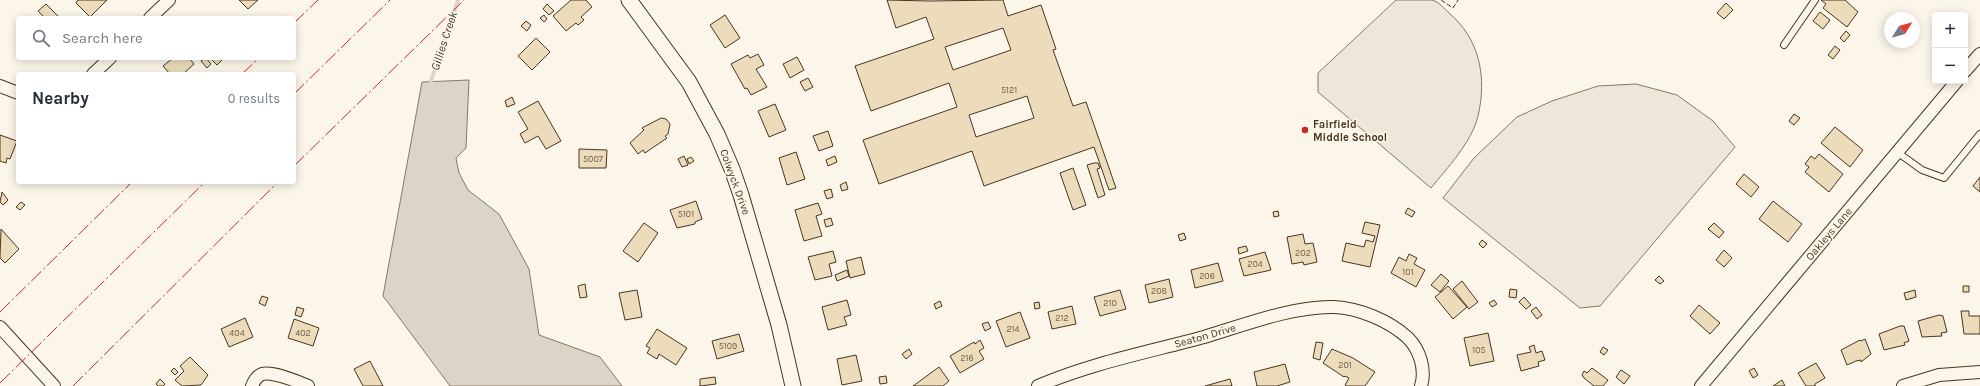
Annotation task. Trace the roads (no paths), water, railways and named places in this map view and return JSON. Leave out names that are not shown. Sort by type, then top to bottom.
[{"type":"street","points":[[152,16],[169,0]]},
{"type":"street","name":"Colwyck Drive","points":[[629,0],[689,82],[717,134],[729,162],[741,194],[775,311],[793,386]]},
{"type":"street","points":[[1968,68],[1980,54]]},
{"type":"street","points":[[95,72],[108,60]]},
{"type":"street","name":"Oakleys Lane","points":[[1701,386],[1954,84]]},
{"type":"street","points":[[0,86],[16,92]]},
{"type":"street","name":"Seaton Drive","points":[[1038,386],[1083,370],[1294,312],[1336,307],[1375,317],[1403,333],[1415,346],[1422,366],[1421,386]]},
{"type":"street","points":[[0,327],[54,386]]},
{"type":"street","points":[[1903,386],[1940,375],[1980,372]]},
{"type":"street","points":[[252,386],[255,380],[262,374],[271,374],[308,386]]},
{"type":"lane","points":[[1784,45],[1815,0]]},
{"type":"lane","points":[[1897,152],[1922,170],[1944,178],[1980,134]]},
{"type":"waterway","name":"Gillies Creek","points":[[431,81],[458,0]]},
{"type":"place","name":"Fairfield Middle School","points":[[1305,130]]}]
